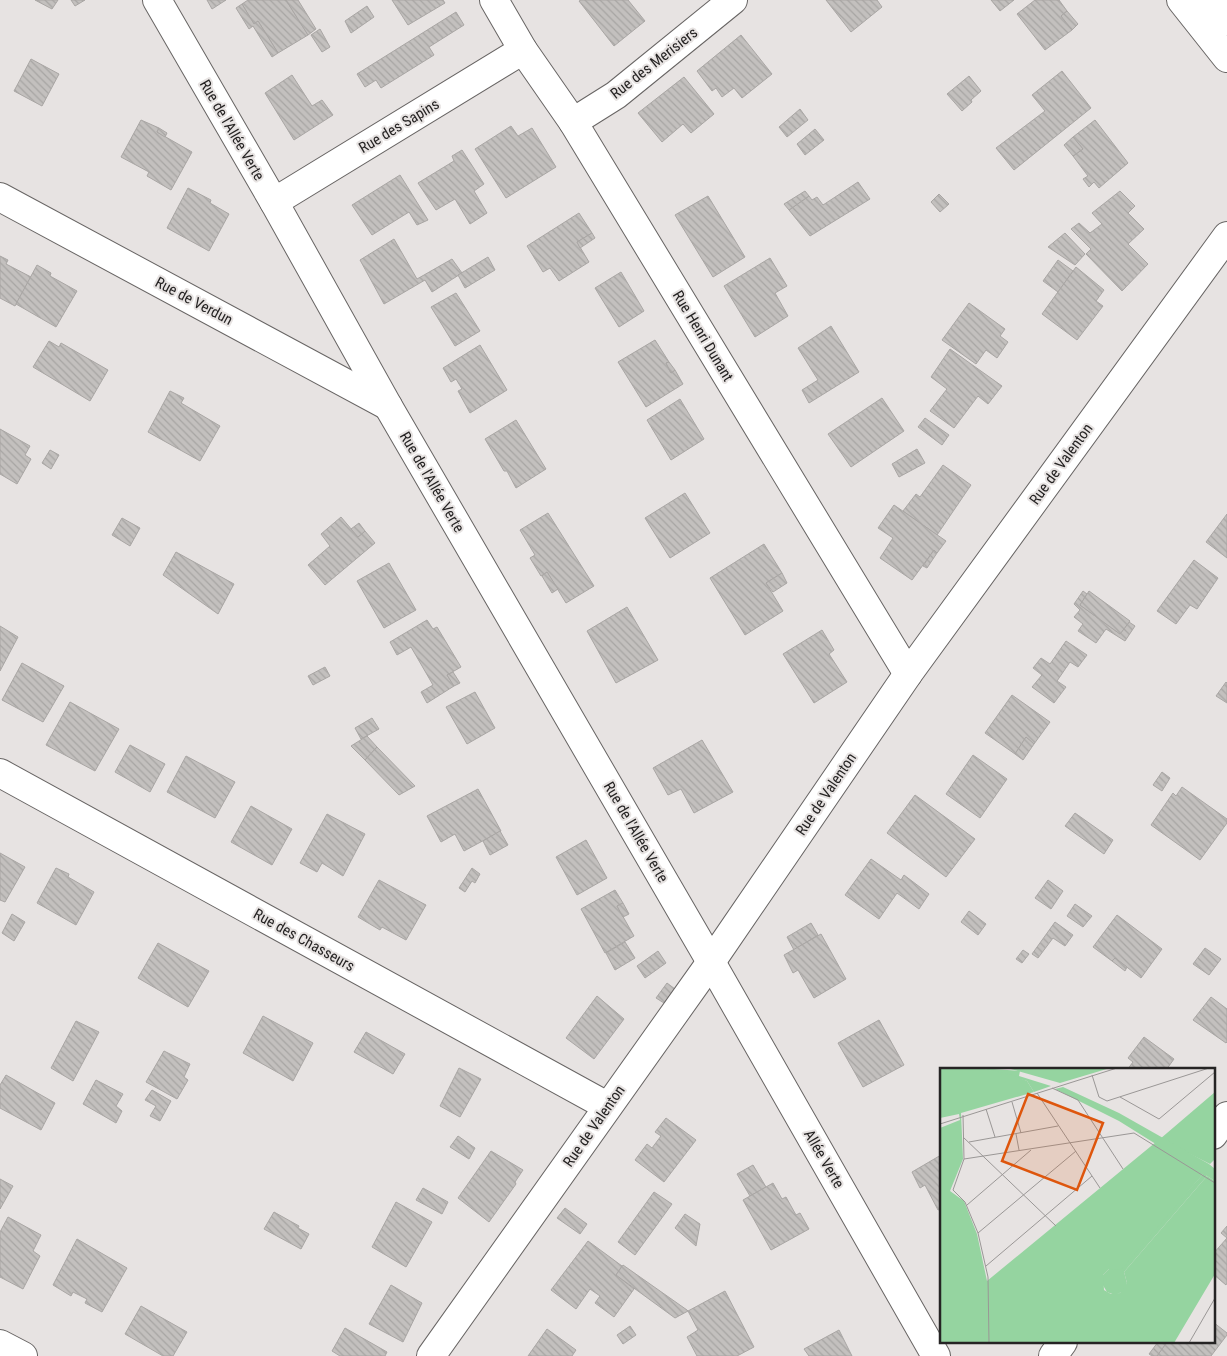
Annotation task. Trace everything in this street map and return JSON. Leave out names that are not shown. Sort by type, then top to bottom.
[{"type":"street","name":"Rue de l'Allée Verte","points":[[157,0],[274,202],[388,406],[711,962]]},
{"type":"street","name":"Rue Henri Dunant","points":[[494,0],[524,50],[573,122],[908,674]]},
{"type":"street","name":"Rue des Merisiers","points":[[573,122],[616,95],[733,0]]},
{"type":"street","points":[[1181,0],[1227,58]]},
{"type":"street","points":[[1210,0],[1227,21]]},
{"type":"street","name":"Rue des Sapins","points":[[274,202],[524,50]]},
{"type":"street","name":"Rue de Verdun","points":[[0,197],[388,406]]},
{"type":"street","name":"Rue de Valenton","points":[[431,1356],[711,962],[908,674],[1227,236]]},
{"type":"street","name":"Rue des Chasseurs","points":[[0,773],[608,1106]]},
{"type":"street","name":"Allée Verte","points":[[711,962],[936,1356]]},
{"type":"street","points":[[1214,1134],[1227,1116]]},
{"type":"street","points":[[0,1344],[23,1356]]},
{"type":"street","points":[[1053,1356],[1062,1344]]},
{"type":"building","points":[[35,0],[58,0],[52,9]]},
{"type":"building","points":[[71,0],[85,0],[75,6]]},
{"type":"building","points":[[207,0],[226,0],[212,9]]},
{"type":"building","points":[[248,0],[286,0],[308,35],[278,53],[258,21],[254,24],[242,4]]},
{"type":"building","points":[[286,0],[298,0],[316,29],[308,35]]},
{"type":"building","points":[[392,0],[443,0],[445,3],[408,25]]},
{"type":"building","points":[[628,0],[645,21],[614,46],[579,1]]},
{"type":"building","points":[[826,0],[877,0],[882,7],[851,32]]},
{"type":"building","points":[[991,0],[1014,0],[1000,11]]},
{"type":"building","points":[[1035,0],[1059,0],[1067,11],[1061,16],[1072,30],[1045,50],[1017,14]]},
{"type":"building","points":[[242,4],[254,24],[258,21],[278,53],[272,57],[253,26],[249,29],[236,8]]},
{"type":"building","points":[[367,6],[374,17],[351,33],[345,21]]},
{"type":"building","points":[[1067,11],[1078,24],[1072,30],[1061,16]]},
{"type":"building","points":[[456,12],[464,25],[429,47],[434,55],[381,88],[376,80],[365,87],[357,74]]},
{"type":"building","points":[[320,29],[330,47],[322,52],[311,35]]},
{"type":"building","points":[[741,35],[772,74],[742,98],[734,88],[722,97],[716,88],[712,91],[697,71]]},
{"type":"building","points":[[31,59],[59,74],[42,106],[14,91]]},
{"type":"building","points":[[1062,71],[1091,108],[1014,170],[996,148],[1045,111],[1032,95]]},
{"type":"building","points":[[292,75],[312,106],[322,100],[333,115],[294,140],[265,93]]},
{"type":"building","points":[[969,76],[981,91],[962,111],[947,94]]},
{"type":"building","points":[[684,77],[714,114],[691,133],[683,124],[662,142],[638,113]]},
{"type":"building","points":[[800,109],[808,120],[787,137],[779,127]]},
{"type":"building","points":[[141,120],[159,128],[157,132],[192,152],[171,190],[147,176],[149,172],[121,157]]},
{"type":"building","points":[[1095,120],[1128,163],[1099,188],[1094,182],[1089,187],[1083,179],[1088,176],[1073,156],[1083,149],[1073,137]]},
{"type":"building","points":[[511,126],[518,136],[532,128],[556,167],[506,198],[475,149]]},
{"type":"building","points":[[159,128],[167,133],[165,137],[157,132]]},
{"type":"building","points":[[815,129],[824,140],[805,155],[797,144]]},
{"type":"building","points":[[1073,137],[1083,149],[1073,156],[1064,145]]},
{"type":"building","points":[[462,150],[484,184],[474,191],[487,213],[470,224],[455,199],[436,210],[418,183],[454,161],[452,156]]},
{"type":"building","points":[[400,175],[428,220],[417,225],[409,212],[372,235],[352,205]]},
{"type":"building","points":[[858,182],[870,199],[810,236],[789,210],[809,196],[812,200],[817,197],[823,205]]},
{"type":"building","points":[[188,188],[211,200],[210,203],[229,214],[209,251],[167,228]]},
{"type":"building","points":[[805,191],[809,196],[789,210],[784,204]]},
{"type":"building","points":[[1120,191],[1135,206],[1128,213],[1144,229],[1128,244],[1148,264],[1122,291],[1086,254],[1091,249],[1071,229],[1079,223],[1090,233],[1102,224],[1092,213]]},
{"type":"building","points":[[939,194],[949,204],[940,212],[931,202]]},
{"type":"building","points":[[708,196],[745,257],[713,277],[675,215]]},
{"type":"building","points":[[579,213],[592,233],[577,242],[589,262],[559,281],[550,268],[543,272],[527,246]]},
{"type":"building","points":[[592,233],[595,238],[580,248],[577,242]]},
{"type":"building","points":[[1065,233],[1085,254],[1075,265],[1048,247]]},
{"type":"building","points":[[394,239],[417,279],[452,259],[462,273],[432,292],[425,280],[384,304],[360,260]]},
{"type":"building","points":[[0,256],[8,260],[6,264],[31,277],[15,306],[0,298]]},
{"type":"building","points":[[488,257],[495,270],[465,288],[458,275]]},
{"type":"building","points":[[770,258],[787,286],[775,293],[788,316],[755,337],[724,286]]},
{"type":"building","points":[[1058,260],[1073,271],[1058,292],[1043,281]]},
{"type":"building","points":[[37,265],[51,273],[50,276],[77,291],[56,327],[16,304]]},
{"type":"building","points":[[1076,267],[1104,290],[1096,301],[1103,306],[1077,340],[1042,314]]},
{"type":"building","points":[[621,272],[644,311],[619,327],[595,288]]},
{"type":"building","points":[[456,293],[480,331],[455,346],[431,307]]},
{"type":"building","points":[[969,303],[1005,329],[1000,336],[1008,342],[997,358],[986,350],[976,364],[942,340]]},
{"type":"building","points":[[831,326],[859,372],[809,403],[802,390],[818,380],[798,348]]},
{"type":"building","points":[[655,340],[669,362],[666,363],[671,373],[675,370],[683,384],[646,407],[618,362]]},
{"type":"building","points":[[49,341],[59,347],[61,343],[108,370],[90,401],[33,367]]},
{"type":"building","points":[[480,345],[507,390],[470,413],[458,391],[462,389],[456,379],[451,382],[443,368]]},
{"type":"building","points":[[950,349],[1002,386],[988,404],[978,396],[954,428],[930,411],[947,389],[931,377]]},
{"type":"building","points":[[669,362],[675,370],[671,373],[666,363]]},
{"type":"building","points":[[170,391],[184,398],[181,403],[220,426],[200,461],[148,432]]},
{"type":"building","points":[[882,398],[904,431],[851,467],[828,434]]},
{"type":"building","points":[[680,399],[704,439],[671,460],[647,420]]},
{"type":"building","points":[[925,418],[949,435],[942,445],[918,427]]},
{"type":"building","points":[[516,420],[546,469],[516,488],[485,439]]},
{"type":"building","points":[[0,429],[30,446],[25,455],[31,459],[17,484],[0,474]]},
{"type":"building","points":[[917,449],[925,463],[899,477],[892,464]]},
{"type":"building","points":[[50,450],[59,455],[51,469],[42,463]]},
{"type":"building","points":[[943,465],[971,485],[937,535],[903,511],[916,494],[920,497]]},
{"type":"building","points":[[685,493],[710,533],[670,558],[645,518]]},
{"type":"building","points":[[894,505],[946,541],[937,553],[934,550],[912,580],[880,558],[893,538],[878,528]]},
{"type":"building","points":[[548,513],[594,586],[566,603],[547,572],[541,576],[530,558],[535,555],[520,530]]},
{"type":"building","points":[[1227,514],[1227,558],[1206,542]]},
{"type":"building","points":[[341,517],[358,537],[365,531],[375,543],[325,585],[308,565],[330,546],[321,534]]},
{"type":"building","points":[[122,518],[140,528],[130,546],[112,535]]},
{"type":"building","points":[[359,523],[365,531],[358,537],[351,529]]},
{"type":"building","points":[[764,544],[782,573],[766,583],[783,611],[745,635],[710,578]]},
{"type":"building","points":[[934,550],[937,553],[927,568],[923,566]]},
{"type":"building","points":[[176,552],[234,584],[218,614],[163,575]]},
{"type":"building","points":[[1194,560],[1218,578],[1197,609],[1190,605],[1176,624],[1157,611]]},
{"type":"building","points":[[389,563],[416,610],[384,628],[357,581]]},
{"type":"building","points":[[547,572],[558,589],[552,593],[542,576]]},
{"type":"building","points":[[782,573],[787,583],[773,592],[766,583]]},
{"type":"building","points":[[1083,591],[1087,594],[1080,605],[1120,634],[1129,622],[1135,626],[1125,641],[1106,629],[1096,643],[1078,631],[1083,624],[1074,617],[1080,610],[1074,604]]},
{"type":"building","points":[[1089,591],[1130,621],[1120,634],[1080,605]]},
{"type":"building","points":[[627,607],[658,660],[616,683],[587,631]]},
{"type":"building","points":[[427,620],[433,629],[437,627],[461,667],[447,675],[454,686],[427,703],[421,692],[433,685],[411,647],[397,655],[390,642]]},
{"type":"building","points":[[0,626],[18,637],[0,671]]},
{"type":"building","points":[[822,630],[834,650],[829,654],[847,682],[814,703],[783,654]]},
{"type":"building","points":[[1066,641],[1087,655],[1078,667],[1070,662],[1057,681],[1066,687],[1054,703],[1032,687],[1042,675],[1033,668],[1041,658],[1050,664]]},
{"type":"building","points":[[22,663],[64,686],[43,722],[2,700]]},
{"type":"building","points":[[325,667],[330,676],[313,685],[308,676]]},
{"type":"building","points":[[453,672],[460,683],[454,686],[447,675]]},
{"type":"building","points":[[1227,683],[1227,703],[1216,696]]},
{"type":"building","points":[[475,692],[495,728],[467,744],[446,707]]},
{"type":"building","points":[[1012,695],[1050,722],[1034,744],[1026,737],[1015,754],[985,733]]},
{"type":"building","points":[[70,702],[119,729],[95,771],[46,745]]},
{"type":"building","points":[[372,718],[379,729],[361,739],[355,728]]},
{"type":"building","points":[[367,736],[377,747],[365,760],[351,746]]},
{"type":"building","points":[[1026,737],[1034,744],[1023,760],[1015,754]]},
{"type":"building","points":[[702,740],[733,792],[694,813],[681,789],[668,795],[653,768]]},
{"type":"building","points":[[130,745],[165,764],[150,792],[115,772]]},
{"type":"building","points":[[377,747],[415,786],[399,795],[365,760]]},
{"type":"building","points":[[973,755],[1007,779],[980,818],[946,794]]},
{"type":"building","points":[[186,756],[235,782],[215,818],[167,792]]},
{"type":"building","points":[[1162,772],[1170,778],[1162,791],[1153,785]]},
{"type":"building","points":[[1182,787],[1227,819],[1227,823],[1200,860],[1151,825],[1173,793],[1176,796]]},
{"type":"building","points":[[478,789],[501,831],[464,851],[455,834],[441,842],[427,816]]},
{"type":"building","points":[[915,795],[975,839],[946,877],[887,833]]},
{"type":"building","points":[[251,806],[292,829],[272,865],[231,842]]},
{"type":"building","points":[[1075,813],[1113,840],[1104,854],[1065,826]]},
{"type":"building","points":[[327,814],[365,834],[343,876],[322,863],[317,872],[300,863]]},
{"type":"building","points":[[500,831],[508,845],[490,855],[483,841]]},
{"type":"building","points":[[586,840],[607,878],[577,895],[556,857]]},
{"type":"building","points":[[0,853],[25,867],[5,902],[0,900]]},
{"type":"building","points":[[871,859],[901,880],[904,875],[929,894],[919,909],[897,893],[879,919],[845,895]]},
{"type":"building","points":[[56,868],[69,874],[68,877],[94,892],[76,925],[37,903]]},
{"type":"building","points":[[472,868],[480,874],[475,883],[472,881],[465,892],[459,888]]},
{"type":"building","points":[[379,880],[426,905],[406,940],[382,927],[380,930],[358,917]]},
{"type":"building","points":[[1048,880],[1063,891],[1051,909],[1035,898]]},
{"type":"building","points":[[615,890],[623,903],[617,906],[634,936],[605,953],[581,909]]},
{"type":"building","points":[[623,903],[629,914],[623,917],[617,906]]},
{"type":"building","points":[[1075,904],[1092,916],[1083,927],[1067,916]]},
{"type":"building","points":[[969,911],[986,924],[978,935],[961,922]]},
{"type":"building","points":[[12,914],[25,922],[14,941],[2,933]]},
{"type":"building","points":[[1117,915],[1162,949],[1141,978],[1115,958],[1112,961],[1093,947]]},
{"type":"building","points":[[1055,922],[1073,935],[1065,946],[1053,938],[1038,958],[1032,954]]},
{"type":"building","points":[[811,923],[818,935],[794,950],[787,937]]},
{"type":"building","points":[[821,934],[846,979],[814,998],[798,970],[793,973],[784,955]]},
{"type":"building","points":[[625,942],[635,958],[615,970],[606,953]]},
{"type":"building","points":[[158,943],[209,971],[188,1007],[138,978]]},
{"type":"building","points":[[1205,948],[1221,959],[1209,975],[1193,964]]},
{"type":"building","points":[[1023,950],[1029,954],[1022,963],[1016,959]]},
{"type":"building","points":[[658,951],[666,963],[645,978],[637,966]]},
{"type":"building","points":[[1115,958],[1127,967],[1125,971],[1112,961]]},
{"type":"building","points":[[667,983],[675,989],[664,1003],[656,998]]},
{"type":"building","points":[[597,996],[624,1019],[594,1059],[566,1038]]},
{"type":"building","points":[[1211,997],[1227,1009],[1226,1043],[1193,1020]]},
{"type":"building","points":[[263,1016],[313,1043],[293,1081],[243,1053]]},
{"type":"building","points":[[879,1020],[904,1065],[863,1087],[838,1043]]},
{"type":"building","points":[[76,1021],[99,1032],[73,1081],[51,1068]]},
{"type":"building","points":[[366,1032],[405,1054],[393,1074],[354,1052]]},
{"type":"building","points":[[1144,1037],[1174,1059],[1167,1068],[1128,1068],[1133,1062],[1128,1058]]},
{"type":"building","points":[[164,1051],[190,1064],[184,1077],[188,1080],[177,1099],[146,1082]]},
{"type":"building","points":[[459,1068],[481,1079],[460,1117],[440,1106]]},
{"type":"building","points":[[6,1075],[55,1103],[41,1130],[0,1108],[0,1085]]},
{"type":"building","points":[[96,1080],[123,1094],[116,1106],[122,1111],[116,1123],[83,1104]]},
{"type":"building","points":[[152,1090],[171,1101],[160,1121],[150,1116],[156,1106],[145,1100]]},
{"type":"building","points":[[666,1118],[696,1140],[664,1182],[635,1160],[647,1144],[652,1148],[661,1136],[655,1132]]},
{"type":"building","points":[[458,1136],[475,1148],[469,1159],[450,1147]]},
{"type":"building","points":[[491,1151],[523,1170],[515,1182],[516,1184],[489,1222],[458,1198]]},
{"type":"building","points":[[940,1156],[940,1209],[938,1210],[925,1185],[920,1188],[912,1172]]},
{"type":"building","points":[[753,1165],[766,1187],[750,1196],[737,1174]]},
{"type":"building","points":[[0,1179],[13,1186],[0,1209]]},
{"type":"building","points":[[773,1183],[782,1199],[786,1197],[796,1215],[800,1213],[809,1229],[771,1250],[743,1200]]},
{"type":"building","points":[[423,1188],[448,1202],[442,1214],[416,1200]]},
{"type":"building","points":[[654,1192],[672,1204],[635,1255],[618,1242]]},
{"type":"building","points":[[396,1202],[432,1222],[406,1267],[372,1247]]},
{"type":"building","points":[[565,1208],[587,1224],[580,1234],[557,1218]]},
{"type":"building","points":[[274,1212],[309,1234],[301,1249],[264,1229]]},
{"type":"building","points":[[685,1214],[700,1224],[696,1246],[675,1228]]},
{"type":"building","points":[[8,1217],[41,1235],[33,1251],[40,1256],[23,1289],[0,1277],[0,1232]]},
{"type":"building","points":[[1227,1226],[1227,1238],[1221,1233]]},
{"type":"building","points":[[1227,1238],[1226,1285],[1214,1275],[1214,1253]]},
{"type":"building","points":[[77,1239],[127,1268],[102,1312],[85,1303],[87,1299],[73,1292],[71,1296],[53,1285]]},
{"type":"building","points":[[588,1241],[622,1266],[616,1275],[634,1289],[614,1317],[595,1303],[600,1296],[590,1289],[576,1309],[551,1290]]},
{"type":"building","points":[[623,1265],[688,1311],[675,1318],[616,1275]]},
{"type":"building","points":[[391,1285],[422,1303],[403,1342],[369,1324]]},
{"type":"building","points":[[725,1291],[754,1347],[737,1356],[697,1356],[687,1337],[698,1330],[688,1311]]},
{"type":"building","points":[[141,1306],[187,1332],[173,1356],[163,1356],[125,1334]]},
{"type":"building","points":[[1214,1323],[1227,1333],[1211,1356],[1157,1356],[1166,1344],[1214,1344]]},
{"type":"building","points":[[630,1326],[636,1335],[623,1344],[617,1335]]},
{"type":"building","points":[[345,1328],[387,1352],[385,1356],[340,1356],[332,1351]]},
{"type":"building","points":[[547,1329],[576,1350],[572,1356],[528,1356]]},
{"type":"building","points":[[839,1330],[852,1356],[809,1356],[804,1349]]},
{"type":"building","points":[[1156,1344],[1166,1344],[1157,1356],[1149,1354]]}]
